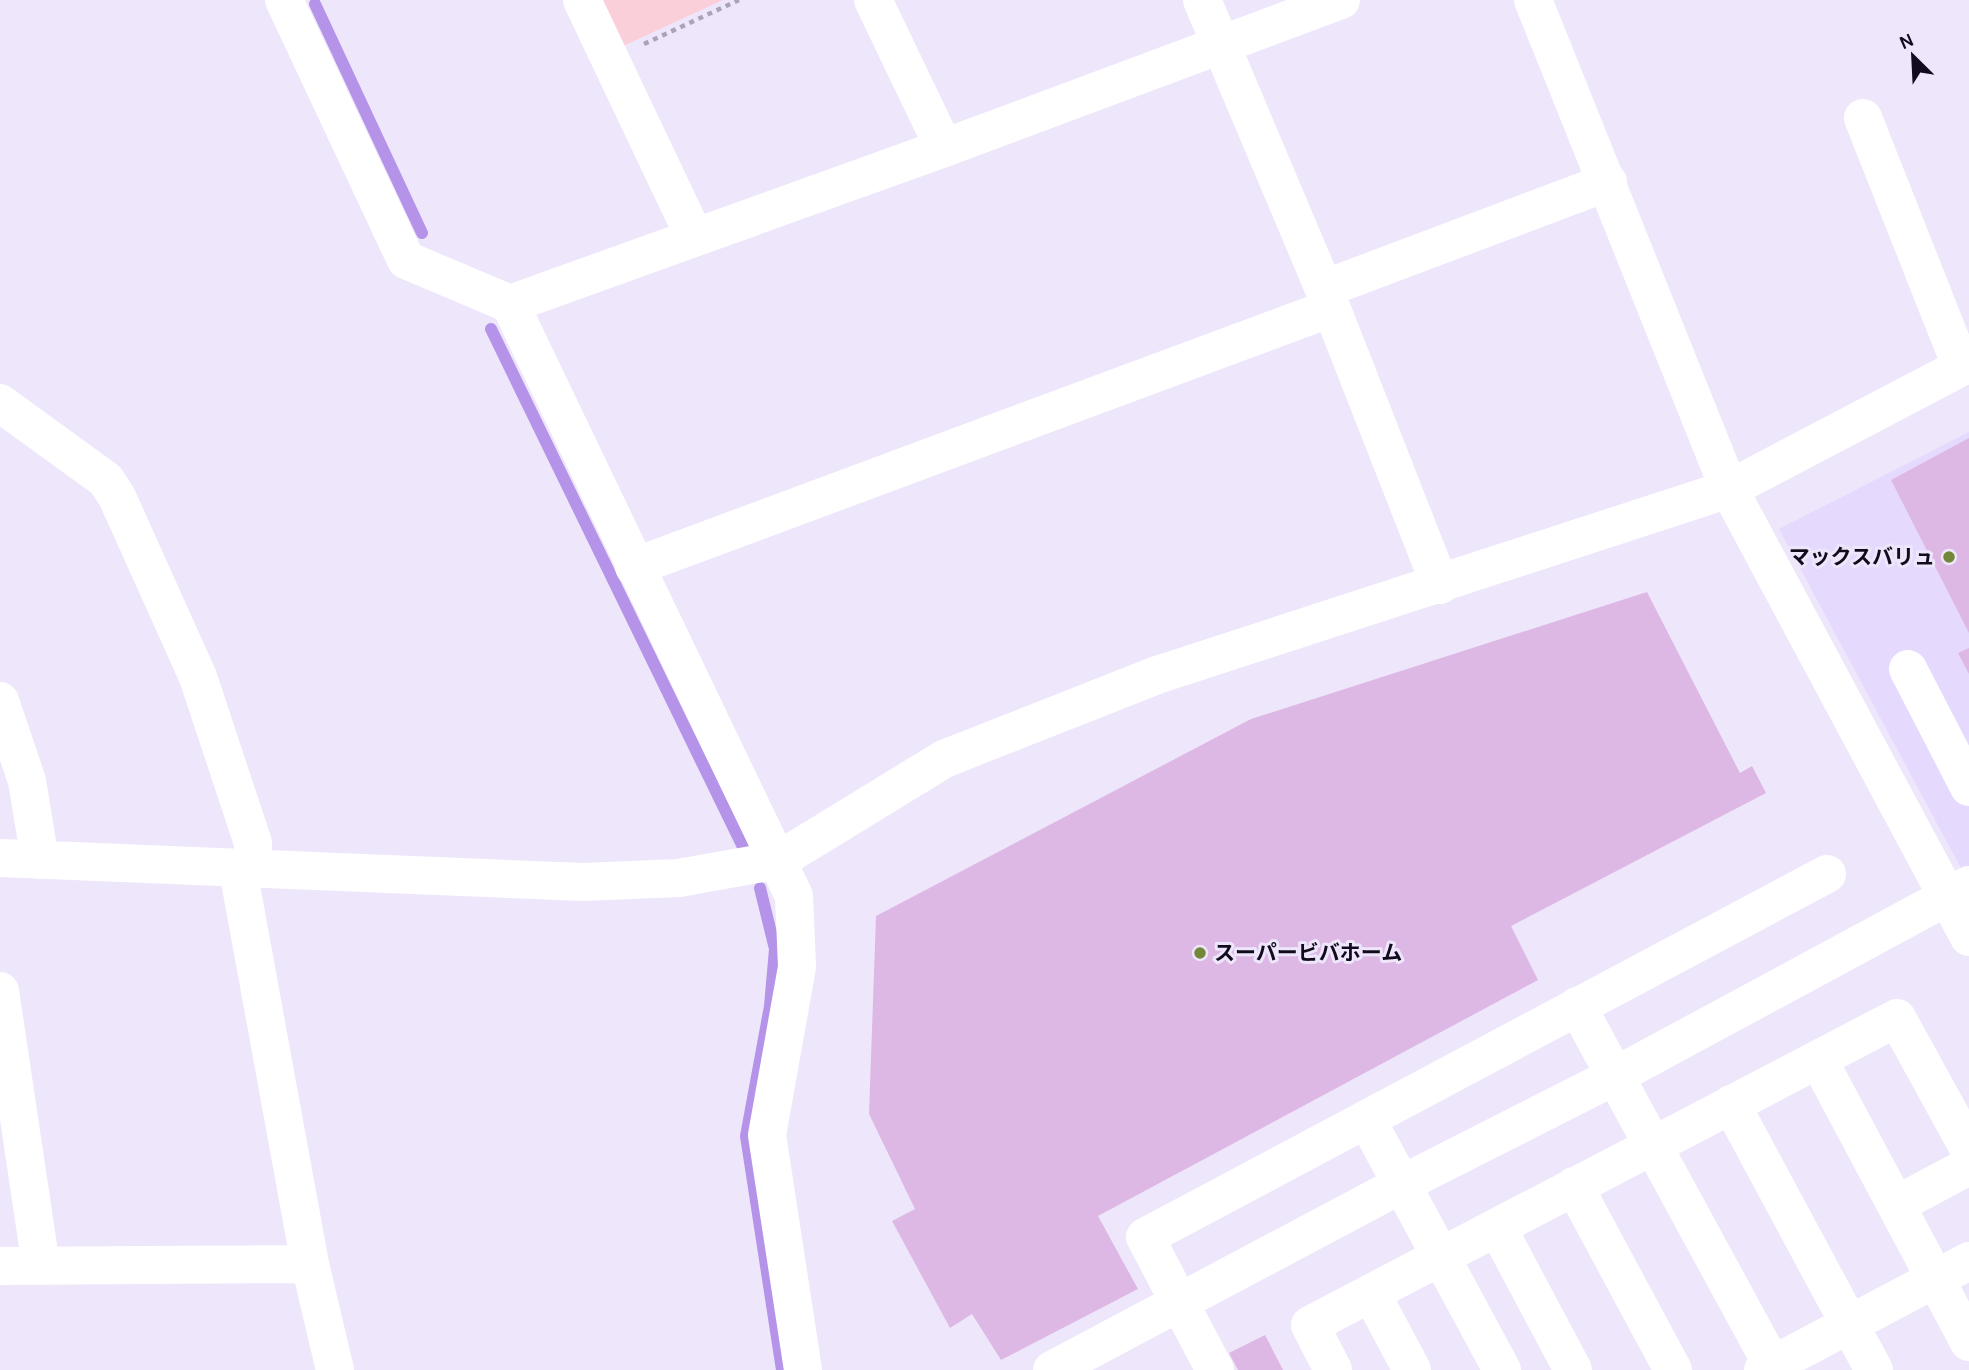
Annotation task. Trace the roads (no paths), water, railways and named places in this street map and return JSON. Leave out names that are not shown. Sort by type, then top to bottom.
[{"type":"street","points":[[284,0],[406,260],[510,304],[794,896],[797,967],[767,1135],[803,1370]]},
{"type":"street","points":[[582,0],[694,236]]},
{"type":"street","points":[[873,0],[944,148]]},
{"type":"street","points":[[1202,0],[1328,298],[1440,585]]},
{"type":"street","points":[[510,304],[944,148],[1222,42],[1341,0]]},
{"type":"street","points":[[1533,0],[1729,488],[1958,891],[1969,937]]},
{"type":"street","points":[[0,858],[583,882],[679,878],[779,860],[944,759],[1157,675],[1440,585],[1729,488],[1965,365],[1863,118]]},
{"type":"street","points":[[634,567],[1328,298],[1608,182]]},
{"type":"street","points":[[0,403],[106,481],[117,497],[198,677],[253,843],[246,870],[310,1264],[335,1370]]},
{"type":"street","points":[[1908,669],[1969,787]]},
{"type":"street","points":[[0,701],[27,781],[40,860]]},
{"type":"street","points":[[1215,1370],[1145,1237],[1828,874]]},
{"type":"street","points":[[1052,1370],[1402,1184],[1615,1076],[1958,891]]},
{"type":"street","points":[[0,992],[41,1266]]},
{"type":"street","points":[[1577,1006],[1654,1145],[1770,1368],[1969,1261]]},
{"type":"street","points":[[1333,1370],[1310,1325],[1897,1018],[1969,1149]]},
{"type":"street","points":[[1818,1059],[1967,1336]]},
{"type":"street","points":[[1731,1104],[1874,1370]]},
{"type":"street","points":[[1367,1120],[1502,1370]]},
{"type":"street","points":[[1896,1205],[1969,1166]]},
{"type":"street","points":[[1574,1186],[1673,1370]]},
{"type":"street","points":[[1497,1227],[1573,1370]]},
{"type":"street","points":[[0,1266],[310,1264]]},
{"type":"street","points":[[1371,1293],[1412,1370]]},
{"type":"waterway","points":[[315,4],[422,233]]},
{"type":"waterway","points":[[491,329],[743,847]]},
{"type":"waterway","points":[[760,888],[775,949],[770,1006],[746,1136],[782,1370]]},
{"type":"place","name":"マックスバリュ","points":[[1949,557]]},
{"type":"place","name":"スーパービバホーム","points":[[1200,953]]}]
